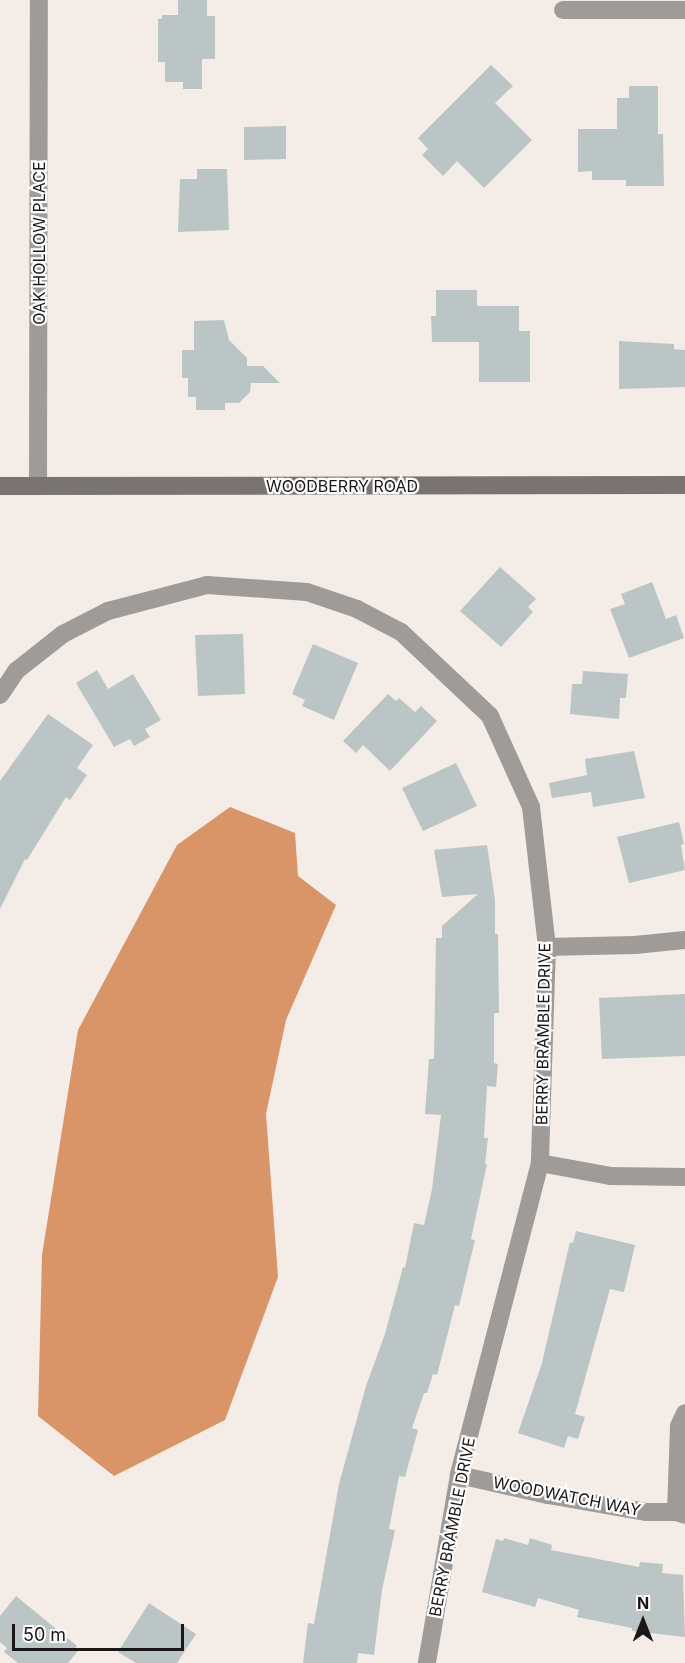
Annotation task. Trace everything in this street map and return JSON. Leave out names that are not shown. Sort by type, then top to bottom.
[{"type":"street","name":"OAK HOLLOW PLACE","points":[[38,486],[39,0]]},
{"type":"street","points":[[563,10],[685,10]]},
{"type":"street","name":"WOODBERRY ROAD","points":[[0,486],[685,485]]},
{"type":"street","name":"BERRY BRAMBLE DRIVE","points":[[0,695],[16,671],[63,634],[108,611],[207,585],[307,592],[357,609],[401,632],[490,716],[531,807],[547,947],[540,1163],[459,1475],[427,1663]]},
{"type":"street","points":[[547,947],[635,945],[685,940]]},
{"type":"street","points":[[540,1163],[610,1176],[685,1176]]},
{"type":"street","name":"WOODWATCH WAY","points":[[459,1475],[548,1496],[646,1512],[680,1514],[679,1426],[685,1413]]},
{"type":"shaded area","points":[[230,807],[295,833],[298,876],[336,905],[286,1020],[266,1114],[278,1277],[225,1420],[114,1476],[38,1416],[42,1255],[78,1030],[177,845]]},
{"type":"building","points":[[178,0],[207,0],[207,16],[215,16],[215,59],[202,59],[202,89],[183,89],[183,82],[165,82],[165,62],[158,62],[158,19],[162,19],[162,15],[178,15]]},
{"type":"building","points":[[491,65],[513,86],[495,103],[532,140],[484,188],[457,161],[443,176],[422,155],[428,149],[418,138]]},
{"type":"building","points":[[629,86],[658,86],[658,134],[663,134],[664,186],[626,186],[626,180],[592,180],[592,171],[578,172],[578,129],[617,129],[617,98],[629,98]]},
{"type":"building","points":[[286,126],[286,159],[244,160],[244,127]]},
{"type":"building","points":[[197,169],[227,169],[229,230],[178,232],[180,179],[197,179]]},
{"type":"building","points":[[436,290],[477,290],[477,306],[519,306],[519,331],[530,331],[530,382],[479,382],[479,342],[432,342],[431,316],[436,316]]},
{"type":"building","points":[[224,320],[229,340],[247,358],[247,366],[263,366],[280,383],[251,383],[250,392],[239,403],[225,403],[225,410],[196,410],[196,397],[188,397],[188,378],[182,378],[182,350],[194,350],[194,321]]},
{"type":"building","points":[[619,341],[674,344],[674,349],[685,350],[685,387],[619,389]]},
{"type":"building","points":[[500,567],[536,599],[528,607],[533,612],[501,647],[460,611]]},
{"type":"building","points":[[652,582],[666,619],[676,615],[684,638],[629,658],[610,609],[625,604],[621,594]]},
{"type":"building","points":[[243,634],[245,694],[198,696],[195,635]]},
{"type":"building","points":[[313,644],[358,663],[334,720],[302,706],[305,700],[292,694]]},
{"type":"building","points":[[97,670],[108,689],[133,674],[161,720],[145,729],[150,737],[134,746],[130,739],[114,747],[76,683]]},
{"type":"building","points":[[583,671],[628,674],[626,698],[620,698],[619,719],[570,714],[572,684],[582,684]]},
{"type":"building","points":[[388,694],[396,701],[399,698],[415,712],[421,706],[437,721],[390,771],[363,745],[356,753],[343,741]]},
{"type":"building","points":[[48,714],[93,745],[77,768],[87,775],[70,800],[66,797],[27,860],[25,859],[0,909],[0,781]]},
{"type":"building","points":[[634,751],[645,798],[593,807],[591,792],[552,798],[549,783],[587,775],[585,759]]},
{"type":"building","points":[[456,763],[477,806],[423,831],[402,788]]},
{"type":"building","points":[[679,822],[684,844],[681,845],[685,870],[629,883],[617,837]]},
{"type":"building","points":[[487,845],[495,900],[495,934],[498,934],[499,1013],[494,1013],[494,1063],[498,1064],[496,1087],[487,1086],[484,1138],[488,1138],[485,1164],[487,1164],[471,1239],[475,1240],[459,1306],[455,1305],[437,1375],[433,1374],[427,1393],[424,1393],[412,1428],[418,1430],[405,1477],[399,1476],[389,1529],[395,1530],[382,1590],[374,1655],[358,1653],[357,1663],[303,1663],[308,1623],[314,1624],[339,1484],[366,1386],[385,1334],[403,1267],[405,1268],[414,1223],[424,1225],[432,1189],[441,1115],[425,1114],[429,1059],[434,1059],[436,938],[442,938],[442,926],[478,894],[442,897],[434,850]]},
{"type":"building","points":[[685,994],[685,1056],[602,1059],[599,998]]},
{"type":"building","points":[[576,1231],[635,1245],[624,1292],[610,1289],[575,1414],[585,1417],[578,1439],[568,1436],[564,1448],[518,1433],[542,1363],[570,1242],[573,1243]]},
{"type":"building","points":[[504,1538],[528,1545],[530,1538],[552,1545],[551,1550],[639,1567],[640,1562],[663,1564],[662,1573],[683,1575],[685,1637],[632,1631],[632,1628],[577,1617],[579,1610],[538,1598],[535,1607],[482,1592],[496,1539],[503,1541]]},
{"type":"building","points":[[16,1596],[77,1646],[75,1648],[78,1651],[68,1663],[18,1663],[4,1652],[7,1648],[0,1642],[0,1616]]},
{"type":"building","points":[[149,1603],[196,1634],[177,1663],[136,1663],[118,1652]]}]
